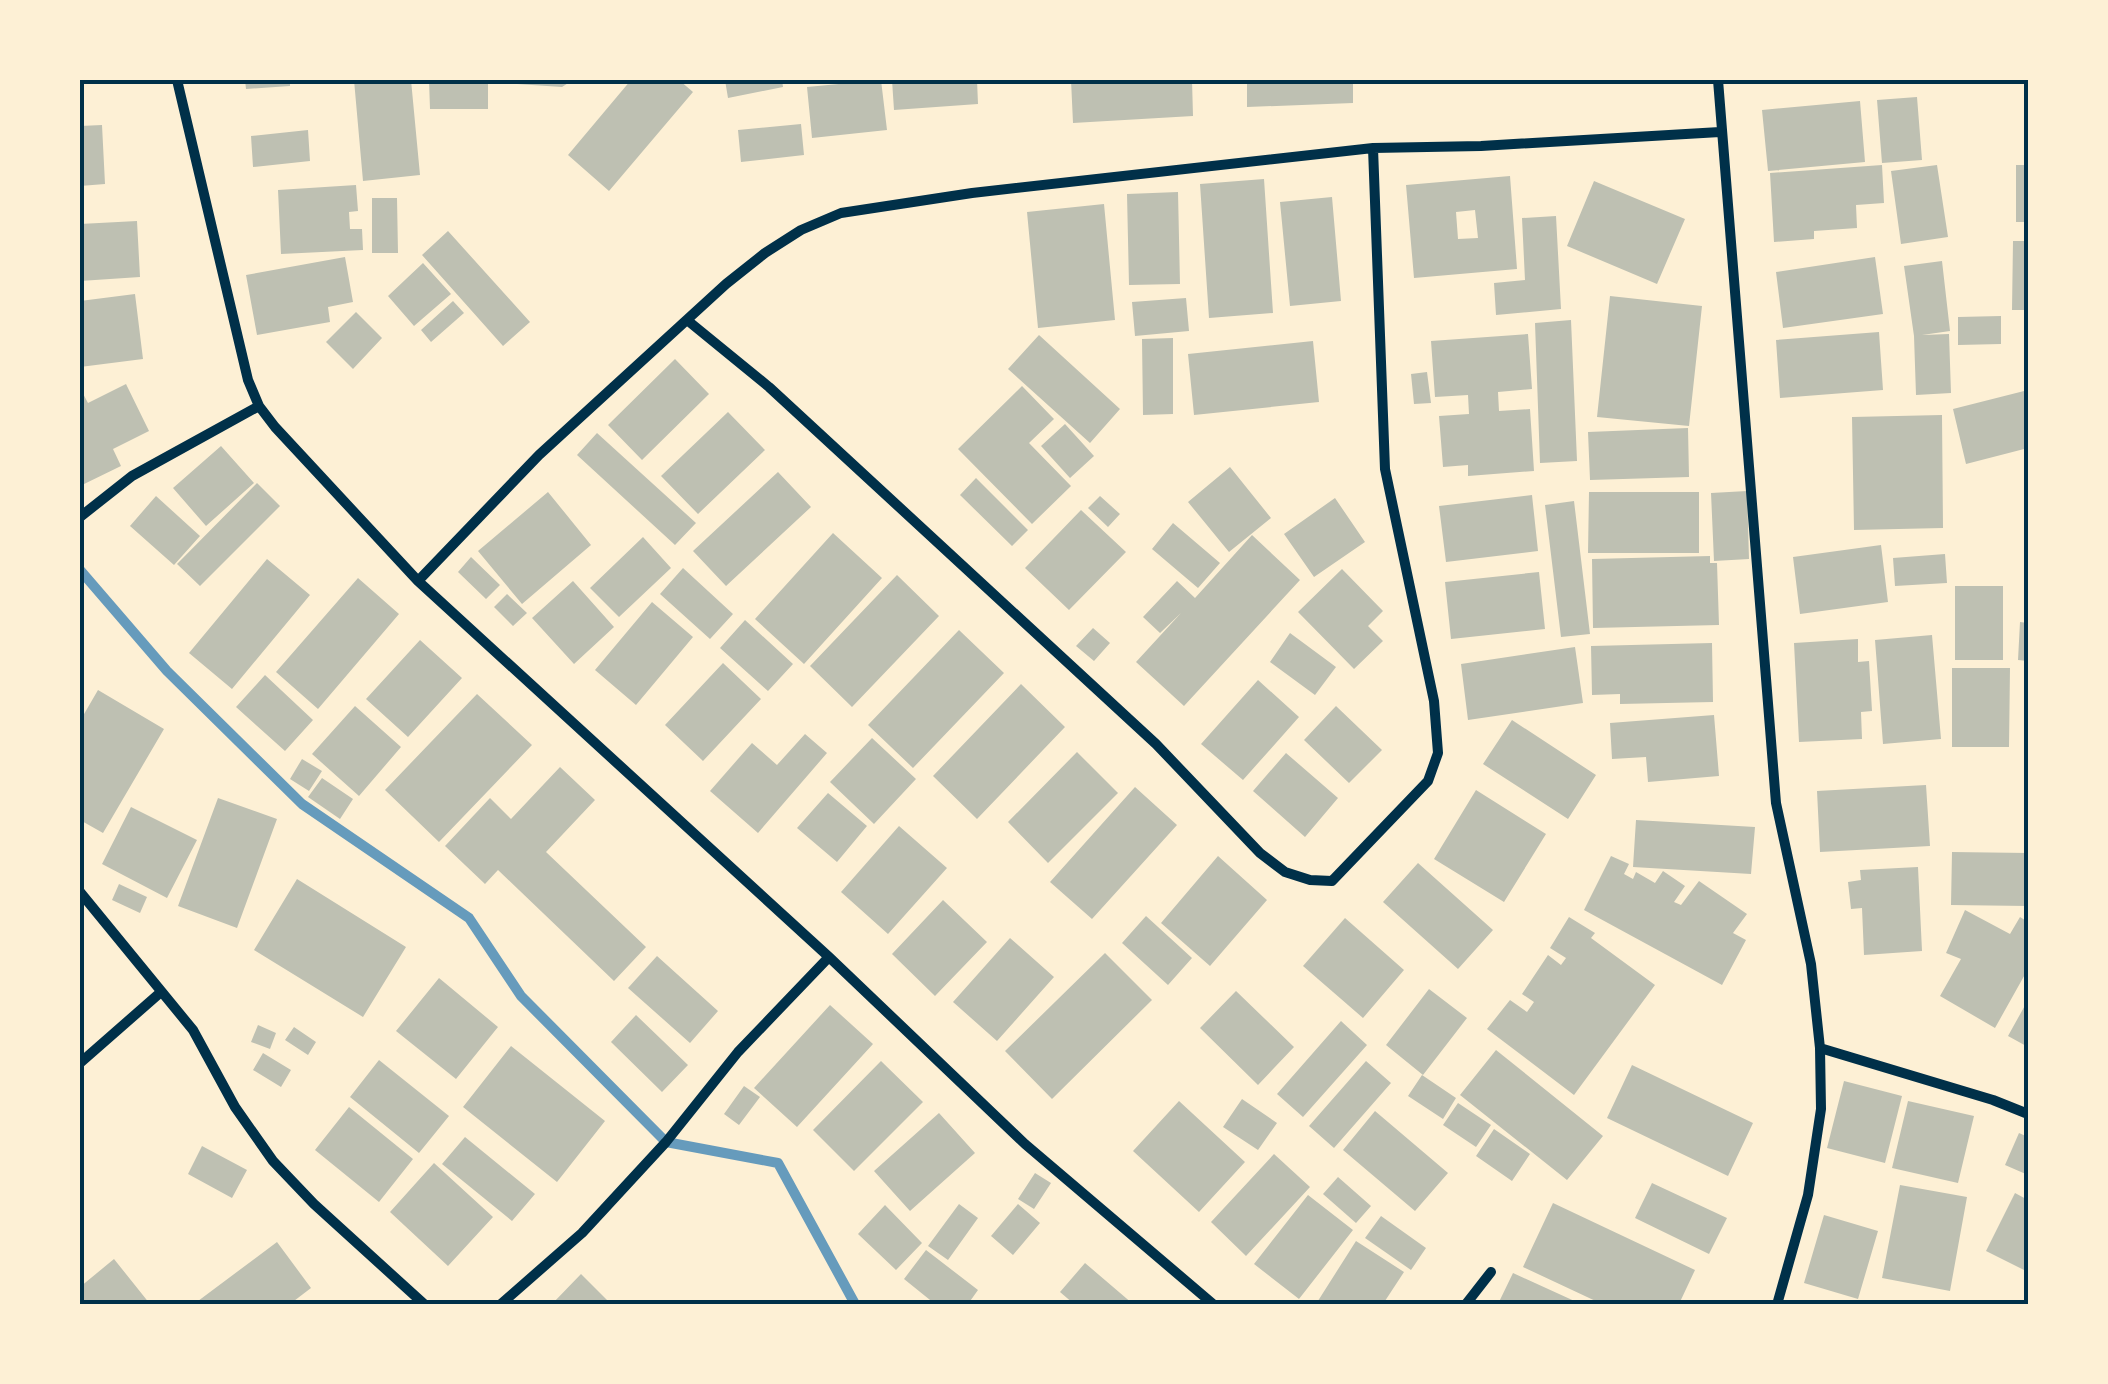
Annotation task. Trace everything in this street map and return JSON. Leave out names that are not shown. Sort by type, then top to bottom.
[{"type":"street","points":[[177,80],[239,348],[258,406],[418,580],[830,957],[1026,1144],[1213,1304]]},
{"type":"street","points":[[1718,80],[1776,803],[1811,964],[1820,1048],[1821,1110],[1808,1195],[1778,1301],[1782,1304]]},
{"type":"street","points":[[418,580],[538,456],[687,320],[765,253],[801,230],[841,213],[972,193],[1373,148],[1720,132]]},
{"type":"street","points":[[687,320],[769,387],[1156,744],[1260,853],[1286,872],[1310,880],[1332,880],[1428,782],[1438,753],[1434,701],[1386,469],[1373,148]]},
{"type":"street","points":[[81,516],[132,476],[258,406]]},
{"type":"street","points":[[80,892],[194,1030],[235,1106],[273,1161],[314,1204],[424,1304]]},
{"type":"street","points":[[502,1304],[582,1234],[680,1126],[738,1052],[830,957]]},
{"type":"street","points":[[80,1064],[161,992]]},
{"type":"street","points":[[1820,1048],[2028,1114]]},
{"type":"street","points":[[1466,1304],[1491,1272]]},
{"type":"building","points":[[245,80],[290,80],[290,86],[246,89]]},
{"type":"building","points":[[354,80],[411,80],[420,175],[363,181]]},
{"type":"building","points":[[429,80],[488,80],[488,109],[430,109]]},
{"type":"building","points":[[518,80],[573,80],[562,87],[517,84]]},
{"type":"building","points":[[631,80],[679,80],[693,92],[609,191],[568,155]]},
{"type":"building","points":[[725,80],[782,80],[783,87],[728,98]]},
{"type":"building","points":[[881,80],[887,130],[812,138],[807,87]]},
{"type":"building","points":[[892,80],[977,80],[978,104],[894,110]]},
{"type":"building","points":[[1071,80],[1192,80],[1193,116],[1073,123]]},
{"type":"building","points":[[1247,80],[1353,80],[1353,103],[1247,107]]},
{"type":"building","points":[[1917,97],[1922,160],[1882,163],[1877,100]]},
{"type":"building","points":[[1860,101],[1865,162],[1768,171],[1762,110]]},
{"type":"building","points":[[801,124],[804,155],[741,162],[738,130]]},
{"type":"building","points":[[102,125],[105,184],[80,186],[80,126]]},
{"type":"building","points":[[308,130],[310,161],[253,167],[251,136]]},
{"type":"building","points":[[1882,165],[1884,203],[1856,205],[1857,228],[1814,231],[1814,239],[1774,242],[1770,173]]},
{"type":"building","points":[[1937,165],[1948,237],[1901,244],[1891,171]]},
{"type":"building","points":[[2016,165],[2028,165],[2028,222],[2016,222]]},
{"type":"building","points":[[1510,176],[1517,269],[1414,278],[1406,185]],"holes":[[[1475,210],[1478,238],[1458,239],[1456,212]]]},
{"type":"building","points":[[1264,179],[1273,313],[1209,318],[1200,184]]},
{"type":"building","points":[[1594,181],[1685,219],[1657,284],[1567,246]]},
{"type":"building","points":[[356,185],[358,211],[349,212],[350,229],[362,229],[363,250],[281,254],[278,190]]},
{"type":"building","points":[[1178,192],[1180,284],[1129,285],[1127,194]]},
{"type":"building","points":[[1332,197],[1341,301],[1290,306],[1280,202]]},
{"type":"building","points":[[372,198],[397,198],[398,253],[372,253]]},
{"type":"building","points":[[1104,204],[1115,320],[1038,328],[1027,212]]},
{"type":"building","points":[[1556,216],[1561,309],[1496,315],[1494,283],[1525,280],[1522,218]]},
{"type":"building","points":[[137,221],[140,277],[80,281],[80,224]]},
{"type":"building","points":[[448,231],[530,322],[503,346],[422,255]]},
{"type":"building","points":[[2013,241],[2028,241],[2028,310],[2012,310]]},
{"type":"building","points":[[345,257],[353,302],[328,307],[330,322],[257,335],[246,275]]},
{"type":"building","points":[[1875,257],[1883,314],[1783,328],[1776,272]]},
{"type":"building","points":[[1942,261],[1950,331],[1922,335],[1949,334],[1951,393],[1916,395],[1914,336],[1904,266]]},
{"type":"building","points":[[423,263],[451,294],[414,326],[388,296]]},
{"type":"building","points":[[135,294],[143,359],[80,367],[80,301]]},
{"type":"building","points":[[1610,296],[1702,306],[1689,426],[1597,417]]},
{"type":"building","points":[[1186,298],[1189,331],[1135,336],[1132,302]]},
{"type":"building","points":[[453,301],[464,313],[431,342],[421,330]]},
{"type":"building","points":[[356,312],[382,338],[353,369],[326,342]]},
{"type":"building","points":[[2001,316],[2001,344],[1958,345],[1958,317]]},
{"type":"building","points":[[1571,320],[1577,461],[1540,463],[1535,323]]},
{"type":"building","points":[[1879,332],[1883,390],[1780,398],[1776,340]]},
{"type":"building","points":[[1528,334],[1532,389],[1498,392],[1499,411],[1530,409],[1534,471],[1468,476],[1468,465],[1443,467],[1439,416],[1469,414],[1468,395],[1435,397],[1431,341]]},
{"type":"building","points":[[1039,335],[1120,409],[1090,443],[1008,369]]},
{"type":"building","points":[[1173,338],[1173,414],[1143,415],[1142,339]]},
{"type":"building","points":[[1313,341],[1319,402],[1194,415],[1188,354]]},
{"type":"building","points":[[675,359],[709,394],[642,460],[608,425]]},
{"type":"building","points":[[1427,372],[1431,403],[1414,404],[1411,374]]},
{"type":"building","points":[[126,384],[149,431],[113,449],[121,466],[80,486],[80,388],[88,403]]},
{"type":"building","points":[[1022,386],[1054,419],[1029,443],[1071,486],[1032,524],[958,449]]},
{"type":"building","points":[[2028,390],[2028,448],[1966,464],[1953,409]]},
{"type":"building","points":[[728,412],[765,450],[698,514],[661,476]]},
{"type":"building","points":[[1942,415],[1943,528],[1854,530],[1852,417]]},
{"type":"building","points":[[1065,424],[1094,456],[1070,478],[1041,446]]},
{"type":"building","points":[[1688,428],[1689,477],[1590,480],[1588,432]]},
{"type":"building","points":[[597,433],[696,523],[675,545],[577,455]]},
{"type":"building","points":[[221,446],[254,483],[206,526],[173,488]]},
{"type":"building","points":[[1230,467],[1271,518],[1229,552],[1188,502]]},
{"type":"building","points":[[778,472],[811,507],[726,586],[693,551]]},
{"type":"building","points":[[976,478],[1028,530],[1012,546],[960,495]]},
{"type":"building","points":[[257,483],[280,506],[200,586],[177,564]]},
{"type":"building","points":[[1747,491],[1749,559],[1714,561],[1711,493]]},
{"type":"building","points":[[548,492],[591,545],[522,604],[478,551]]},
{"type":"building","points":[[1589,492],[1699,492],[1699,553],[1588,553]]},
{"type":"building","points":[[1532,495],[1538,551],[1446,562],[1439,506]]},
{"type":"building","points":[[156,496],[200,536],[174,565],[130,526]]},
{"type":"building","points":[[1100,496],[1120,514],[1108,527],[1088,508]]},
{"type":"building","points":[[1335,498],[1365,542],[1314,577],[1284,534]]},
{"type":"building","points":[[1574,501],[1590,634],[1561,637],[1545,505]]},
{"type":"building","points":[[1081,510],[1126,552],[1069,610],[1025,568]]},
{"type":"building","points":[[1173,523],[1220,563],[1198,588],[1152,549]]},
{"type":"building","points":[[833,533],[882,578],[804,664],[755,619]]},
{"type":"building","points":[[1252,535],[1300,580],[1184,706],[1136,662],[1181,613],[1160,633],[1143,617],[1177,581],[1195,598]]},
{"type":"building","points":[[643,537],[671,568],[619,617],[590,588]]},
{"type":"building","points":[[1881,545],[1888,602],[1800,614],[1793,557]]},
{"type":"building","points":[[1945,554],[1947,583],[1895,586],[1893,558]]},
{"type":"building","points":[[1710,556],[1710,563],[1717,563],[1719,625],[1593,628],[1592,559]]},
{"type":"building","points":[[471,557],[500,585],[486,599],[458,572]]},
{"type":"building","points":[[267,559],[310,595],[232,689],[189,653]]},
{"type":"building","points":[[683,568],[733,614],[710,639],[660,594]]},
{"type":"building","points":[[1342,569],[1383,611],[1368,626],[1383,641],[1354,669],[1298,612]]},
{"type":"building","points":[[1539,572],[1545,629],[1451,639],[1445,582]]},
{"type":"building","points":[[897,575],[939,616],[852,707],[810,666]]},
{"type":"building","points":[[358,578],[399,614],[318,709],[276,672]]},
{"type":"building","points":[[573,581],[614,627],[574,664],[532,618]]},
{"type":"building","points":[[1955,586],[2003,586],[2003,660],[1955,660]]},
{"type":"building","points":[[507,594],[527,613],[513,626],[494,607]]},
{"type":"building","points":[[652,602],[693,637],[636,705],[595,670]]},
{"type":"building","points":[[745,620],[793,664],[768,691],[720,648]]},
{"type":"building","points":[[2020,622],[2028,623],[2028,661],[2018,660]]},
{"type":"building","points":[[1093,628],[1110,643],[1094,661],[1076,646]]},
{"type":"building","points":[[959,630],[1004,673],[913,768],[868,725]]},
{"type":"building","points":[[1290,633],[1336,667],[1315,695],[1270,662]]},
{"type":"building","points":[[1932,635],[1941,739],[1883,744],[1875,640]]},
{"type":"building","points":[[1858,639],[1858,662],[1869,661],[1872,711],[1861,712],[1862,739],[1799,742],[1794,643]]},
{"type":"building","points":[[420,640],[462,678],[408,737],[366,699]]},
{"type":"building","points":[[1712,643],[1713,702],[1620,704],[1620,694],[1592,695],[1591,646]]},
{"type":"building","points":[[1575,647],[1583,703],[1468,720],[1461,664]]},
{"type":"building","points":[[723,663],[761,699],[703,761],[665,725]]},
{"type":"building","points":[[1952,668],[2010,668],[2009,747],[1952,747]]},
{"type":"building","points":[[265,675],[313,720],[285,751],[236,707]]},
{"type":"building","points":[[1258,680],[1299,717],[1243,780],[1201,744]]},
{"type":"building","points":[[1021,684],[1065,727],[977,819],[933,776]]},
{"type":"building","points":[[98,690],[164,729],[103,833],[80,820],[80,721]]},
{"type":"building","points":[[477,694],[532,745],[439,842],[385,790]]},
{"type":"building","points":[[355,706],[401,747],[359,796],[312,754]]},
{"type":"building","points":[[1336,706],[1382,750],[1349,783],[1304,740]]},
{"type":"building","points":[[1714,715],[1719,776],[1648,782],[1646,757],[1612,759],[1610,723]]},
{"type":"building","points":[[1512,720],[1596,775],[1568,819],[1483,764]]},
{"type":"building","points":[[805,734],[827,753],[758,833],[710,791],[752,743],[777,765]]},
{"type":"building","points":[[872,738],[916,779],[874,824],[830,782]]},
{"type":"building","points":[[1077,752],[1118,793],[1048,863],[1008,822]]},
{"type":"building","points":[[1286,753],[1338,798],[1305,837],[1253,791]]},
{"type":"building","points":[[302,759],[322,771],[309,791],[290,779]]},
{"type":"building","points":[[560,767],[595,800],[546,852],[646,947],[614,981],[498,870],[485,884],[445,846],[490,798],[511,819]]},
{"type":"building","points":[[322,778],[353,799],[340,819],[308,797]]},
{"type":"building","points":[[1926,785],[1930,846],[1820,852],[1817,791]]},
{"type":"building","points":[[1135,787],[1177,825],[1092,919],[1050,882]]},
{"type":"building","points":[[1476,790],[1546,834],[1504,902],[1434,859]]},
{"type":"building","points":[[828,793],[867,826],[837,862],[797,828]]},
{"type":"building","points":[[218,798],[277,819],[237,928],[178,906]]},
{"type":"building","points":[[131,807],[197,840],[167,898],[102,864]]},
{"type":"building","points":[[1636,820],[1755,827],[1751,874],[1633,867]]},
{"type":"building","points":[[899,826],[947,868],[888,934],[841,892]]},
{"type":"building","points":[[1952,852],[2028,853],[2028,906],[1951,905]]},
{"type":"building","points":[[1218,856],[1267,900],[1210,966],[1161,923]]},
{"type":"building","points":[[1611,856],[1629,864],[1624,874],[1633,879],[1636,872],[1655,883],[1663,871],[1685,886],[1674,902],[1681,905],[1699,881],[1747,914],[1733,933],[1746,940],[1722,985],[1584,910]]},
{"type":"building","points":[[1418,863],[1493,930],[1458,969],[1383,902]]},
{"type":"building","points":[[1918,867],[1922,951],[1864,955],[1862,908],[1851,909],[1848,882],[1861,880],[1860,870]]},
{"type":"building","points":[[297,879],[406,947],[363,1017],[254,950]]},
{"type":"building","points":[[119,884],[147,897],[140,913],[112,900]]},
{"type":"building","points":[[943,900],[987,942],[935,996],[892,954]]},
{"type":"building","points":[[1965,910],[2010,934],[2020,917],[2028,922],[2028,969],[1995,1028],[1940,996],[1961,959],[1946,953]]},
{"type":"building","points":[[1146,916],[1192,958],[1168,985],[1122,943]]},
{"type":"building","points":[[1569,917],[1595,933],[1591,938],[1655,985],[1574,1095],[1487,1029],[1510,1000],[1527,1012],[1534,1002],[1522,994],[1548,955],[1561,965],[1566,958],[1550,948]]},
{"type":"building","points":[[1345,918],[1404,970],[1363,1018],[1303,966]]},
{"type":"building","points":[[1010,938],[1054,977],[997,1041],[953,1002]]},
{"type":"building","points":[[1105,953],[1152,1000],[1052,1099],[1005,1051]]},
{"type":"building","points":[[657,956],[718,1011],[690,1043],[628,988]]},
{"type":"building","points":[[439,978],[498,1027],[456,1079],[396,1031]]},
{"type":"building","points":[[1429,989],[1467,1018],[1423,1075],[1386,1045]]},
{"type":"building","points":[[1236,991],[1294,1047],[1258,1085],[1200,1028]]},
{"type":"building","points":[[2028,1000],[2028,1047],[2008,1036]]},
{"type":"building","points":[[830,1005],[873,1044],[797,1127],[754,1088]]},
{"type":"building","points":[[636,1015],[688,1065],[662,1092],[611,1042]]},
{"type":"building","points":[[1341,1021],[1367,1045],[1303,1117],[1277,1094]]},
{"type":"building","points":[[258,1025],[276,1033],[270,1049],[251,1042]]},
{"type":"building","points":[[294,1027],[316,1042],[308,1055],[285,1040]]},
{"type":"building","points":[[511,1046],[605,1121],[557,1182],[463,1107]]},
{"type":"building","points":[[1496,1050],[1603,1136],[1567,1180],[1460,1095]]},
{"type":"building","points":[[263,1053],[291,1070],[281,1087],[253,1070]]},
{"type":"building","points":[[379,1060],[449,1116],[419,1153],[350,1097]]},
{"type":"building","points":[[881,1061],[923,1102],[854,1171],[813,1130]]},
{"type":"building","points":[[1366,1061],[1391,1083],[1334,1148],[1309,1126]]},
{"type":"building","points":[[1632,1065],[1753,1123],[1728,1176],[1607,1118]]},
{"type":"building","points":[[1422,1075],[1456,1098],[1443,1119],[1408,1096]]},
{"type":"building","points":[[1844,1081],[1902,1096],[1885,1163],[1827,1148]]},
{"type":"building","points":[[744,1086],[760,1097],[739,1125],[724,1114]]},
{"type":"building","points":[[1242,1099],[1277,1123],[1258,1150],[1223,1127]]},
{"type":"building","points":[[1179,1101],[1245,1162],[1199,1212],[1133,1151]]},
{"type":"building","points":[[1908,1101],[1974,1116],[1958,1183],[1892,1168]]},
{"type":"building","points":[[1458,1103],[1491,1125],[1476,1147],[1443,1125]]},
{"type":"building","points":[[349,1107],[413,1159],[379,1202],[315,1150]]},
{"type":"building","points":[[1375,1111],[1448,1173],[1415,1211],[1343,1150]]},
{"type":"building","points":[[939,1113],[975,1153],[910,1211],[874,1171]]},
{"type":"building","points":[[1494,1129],[1530,1154],[1512,1181],[1476,1156]]},
{"type":"building","points":[[2019,1133],[2028,1137],[2028,1175],[2005,1165]]},
{"type":"building","points":[[465,1137],[535,1194],[512,1221],[442,1164]]},
{"type":"building","points":[[202,1146],[247,1170],[232,1198],[188,1174]]},
{"type":"building","points":[[1274,1154],[1310,1187],[1246,1256],[1211,1222]]},
{"type":"building","points":[[434,1163],[493,1217],[448,1266],[390,1212]]},
{"type":"building","points":[[1035,1173],[1051,1183],[1034,1209],[1018,1199]]},
{"type":"building","points":[[1338,1177],[1371,1206],[1356,1223],[1323,1194]]},
{"type":"building","points":[[1652,1183],[1727,1218],[1709,1254],[1635,1218]]},
{"type":"building","points":[[1900,1185],[1967,1197],[1950,1291],[1882,1278]]},
{"type":"building","points":[[2015,1193],[2028,1200],[2028,1272],[1986,1251]]},
{"type":"building","points":[[1308,1195],[1353,1230],[1299,1299],[1254,1264]]},
{"type":"building","points":[[1553,1203],[1695,1270],[1679,1304],[1602,1304],[1523,1267]]},
{"type":"building","points":[[959,1204],[978,1218],[948,1260],[928,1246]]},
{"type":"building","points":[[1018,1204],[1040,1223],[1013,1255],[991,1236]]},
{"type":"building","points":[[885,1205],[922,1243],[896,1270],[858,1234]]},
{"type":"building","points":[[1824,1215],[1878,1231],[1858,1299],[1804,1283]]},
{"type":"building","points":[[1381,1216],[1426,1248],[1411,1270],[1365,1238]]},
{"type":"building","points":[[1356,1241],[1404,1272],[1383,1304],[1316,1304]]},
{"type":"building","points":[[277,1242],[311,1288],[290,1304],[194,1304]]},
{"type":"building","points":[[926,1250],[978,1290],[968,1304],[935,1304],[904,1279]]},
{"type":"building","points":[[114,1259],[150,1304],[80,1304],[80,1287]]},
{"type":"building","points":[[1085,1263],[1133,1304],[1074,1304],[1060,1292]]},
{"type":"building","points":[[1513,1273],[1581,1304],[1498,1304]]},
{"type":"building","points":[[581,1274],[611,1304],[552,1304]]},
{"type":"waterway","points":[[80,570],[167,671],[302,804],[469,918],[521,996],[666,1142],[778,1163],[855,1304]]}]
